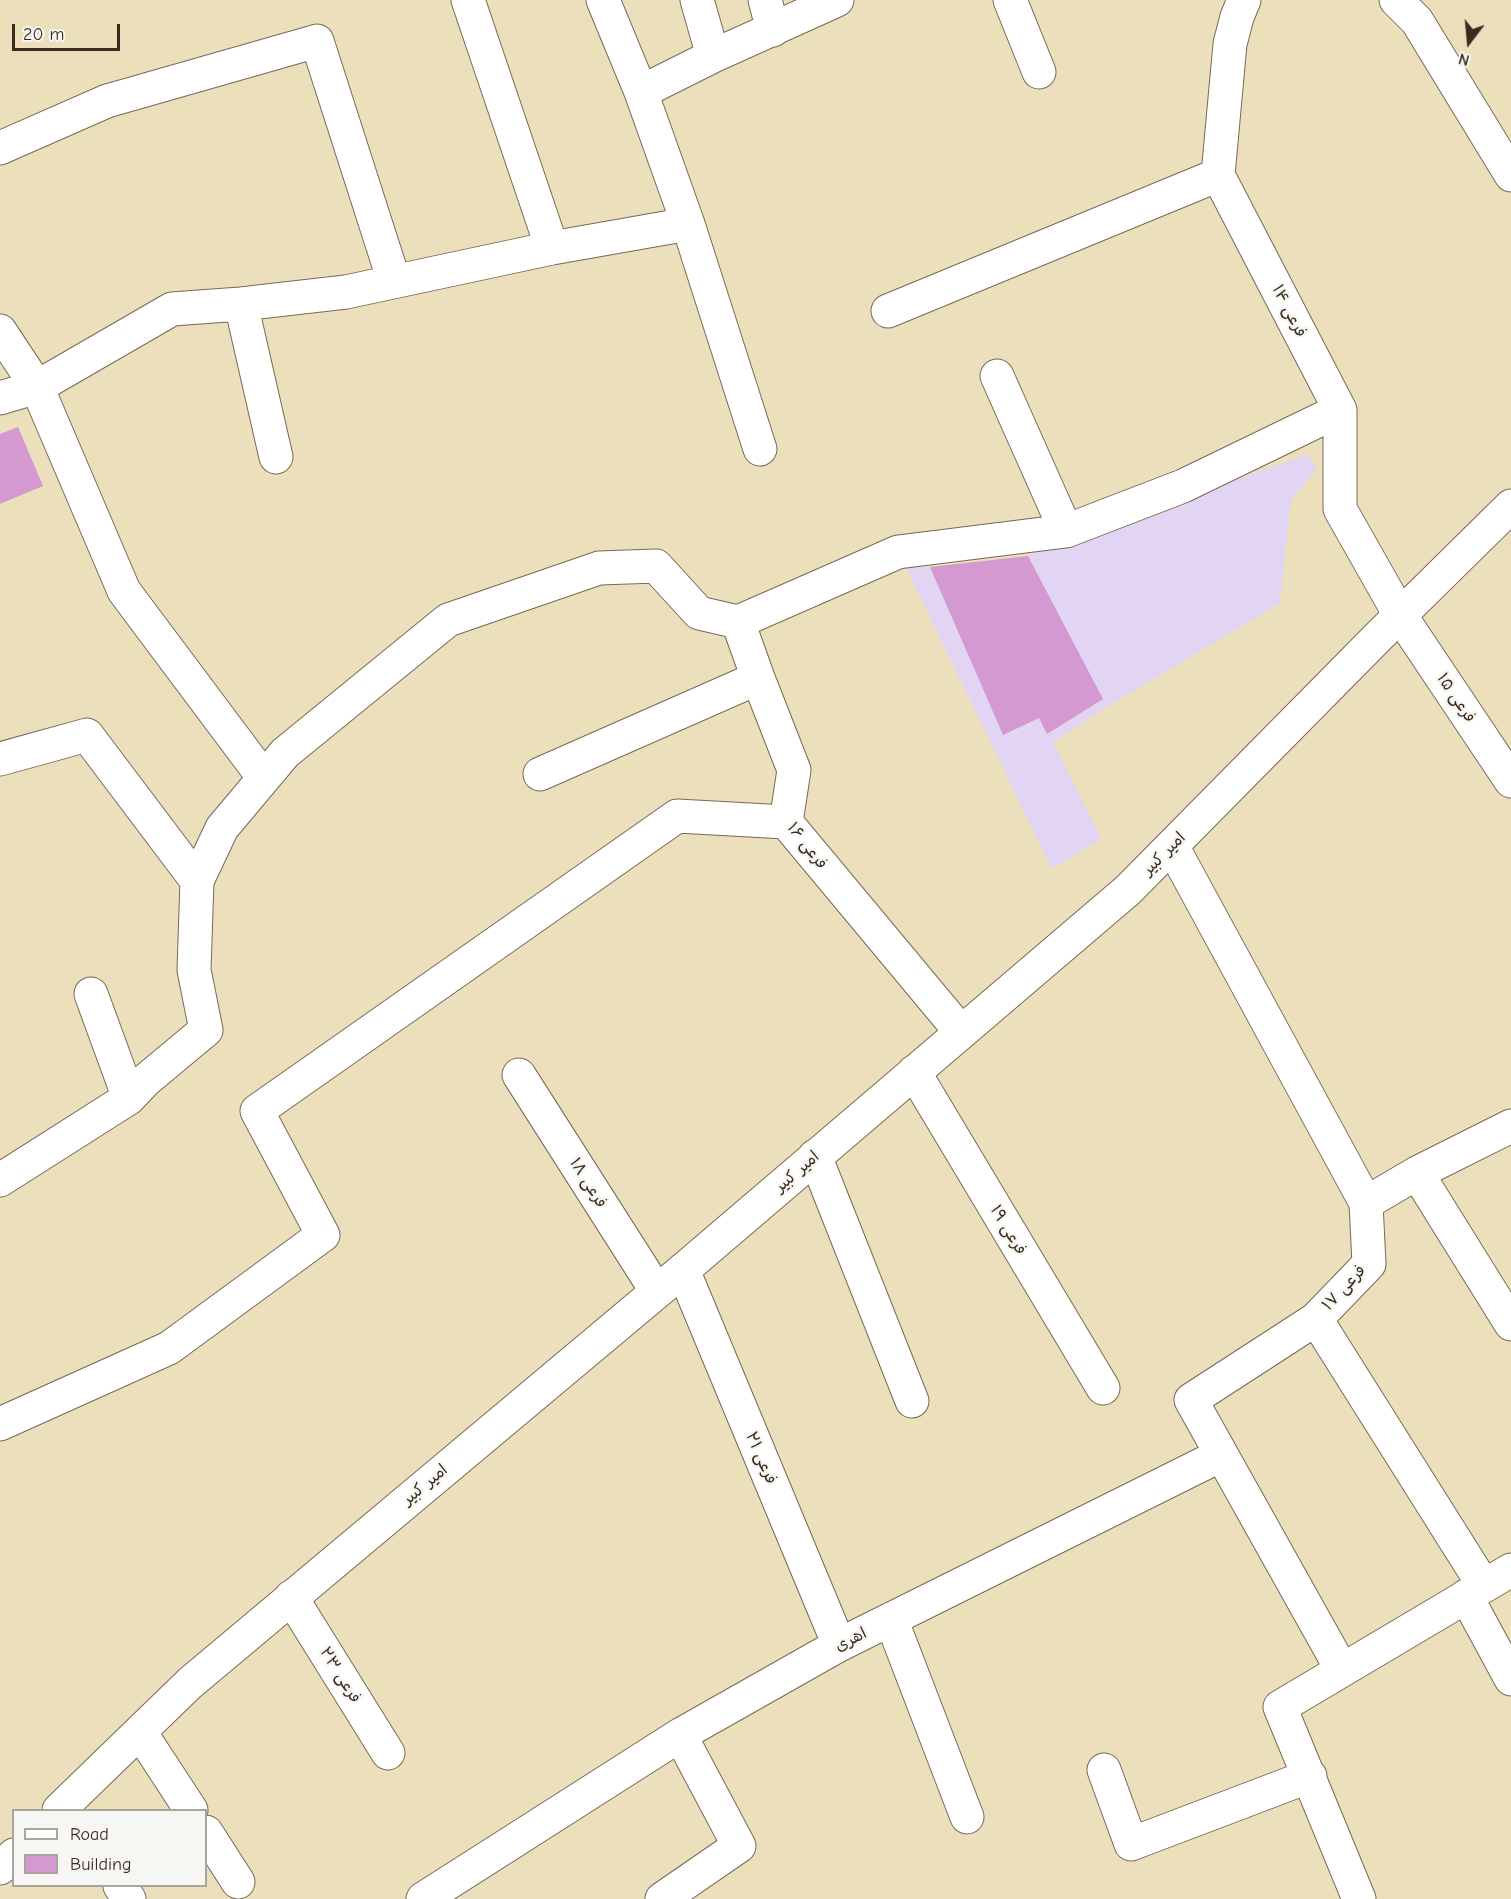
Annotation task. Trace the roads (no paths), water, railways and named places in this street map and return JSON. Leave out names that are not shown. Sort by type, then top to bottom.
[{"type":"street","points":[[468,0],[552,248]]},
{"type":"street","points":[[603,0],[641,92],[688,224],[760,449]]},
{"type":"street","points":[[698,0],[713,56]]},
{"type":"street","points":[[641,92],[713,56],[769,15],[837,0]]},
{"type":"street","points":[[888,311],[1218,175],[1230,44],[1244,0]]},
{"type":"street","points":[[1396,0],[1417,21],[1511,175]]},
{"type":"street","points":[[1021,3],[1039,72]]},
{"type":"street","points":[[0,148],[107,101],[317,40],[394,281]]},
{"type":"street","name":"فرعی ۱۴","points":[[1218,175],[1340,410],[1340,509],[1400,615]]},
{"type":"street","points":[[0,398],[37,387],[172,309],[346,292],[552,248],[688,224]]},
{"type":"street","points":[[241,304],[276,457]]},
{"type":"street","points":[[0,331],[37,387],[124,591],[264,778]]},
{"type":"street","points":[[997,376],[1066,531]]},
{"type":"street","points":[[0,1180],[129,1098],[146,1080],[206,1030],[194,970],[197,881],[222,828],[285,753],[448,620],[599,568],[656,567],[699,613],[738,622],[898,552],[1066,531],[1183,486],[1340,410]]},
{"type":"street","name":"امیر کبیر","points":[[64,1808],[190,1683],[656,1290],[683,1270],[1128,890],[1511,506]]},
{"type":"street","name":"فرعی ۱۵","points":[[1400,615],[1511,781]]},
{"type":"street","name":"فرعی ۱۶","points":[[738,622],[794,770],[786,822],[961,1032]]},
{"type":"street","points":[[540,774],[758,678]]},
{"type":"street","points":[[0,759],[87,735],[197,881]]},
{"type":"street","points":[[0,1424],[169,1348],[323,1235],[257,1111],[677,816],[786,822]]},
{"type":"street","name":"فرعی ۱۷","points":[[1172,846],[1366,1203],[1369,1264],[1316,1319],[1191,1400],[1342,1670]]},
{"type":"street","points":[[91,994],[129,1098]]},
{"type":"street","name":"فرعی ۱۹","points":[[914,1072],[1103,1388]]},
{"type":"street","name":"فرعی ۱۸","points":[[519,1075],[656,1290]]},
{"type":"street","points":[[1366,1203],[1417,1173],[1511,1125]]},
{"type":"street","points":[[815,1156],[912,1401]]},
{"type":"street","points":[[1417,1173],[1511,1324]]},
{"type":"street","name":"فرعی ۲۱","points":[[683,1270],[839,1645]]},
{"type":"street","points":[[1316,1319],[1487,1584],[1511,1679]]},
{"type":"street","name":"اهری","points":[[423,1899],[680,1735],[839,1645],[1221,1455]]},
{"type":"street","points":[[1359,1899],[1281,1707],[1487,1584]]},
{"type":"street","name":"فرعی ۲۳","points":[[291,1597],[388,1753]]},
{"type":"street","points":[[891,1619],[967,1816]]},
{"type":"street","points":[[140,1732],[190,1809]]},
{"type":"street","points":[[662,1899],[739,1846],[680,1735]]},
{"type":"street","points":[[1104,1770],[1131,1844],[1310,1776]]},
{"type":"street","points":[[207,1834],[238,1882]]},
{"type":"street","points":[[0,1868],[12,1857]]}]
